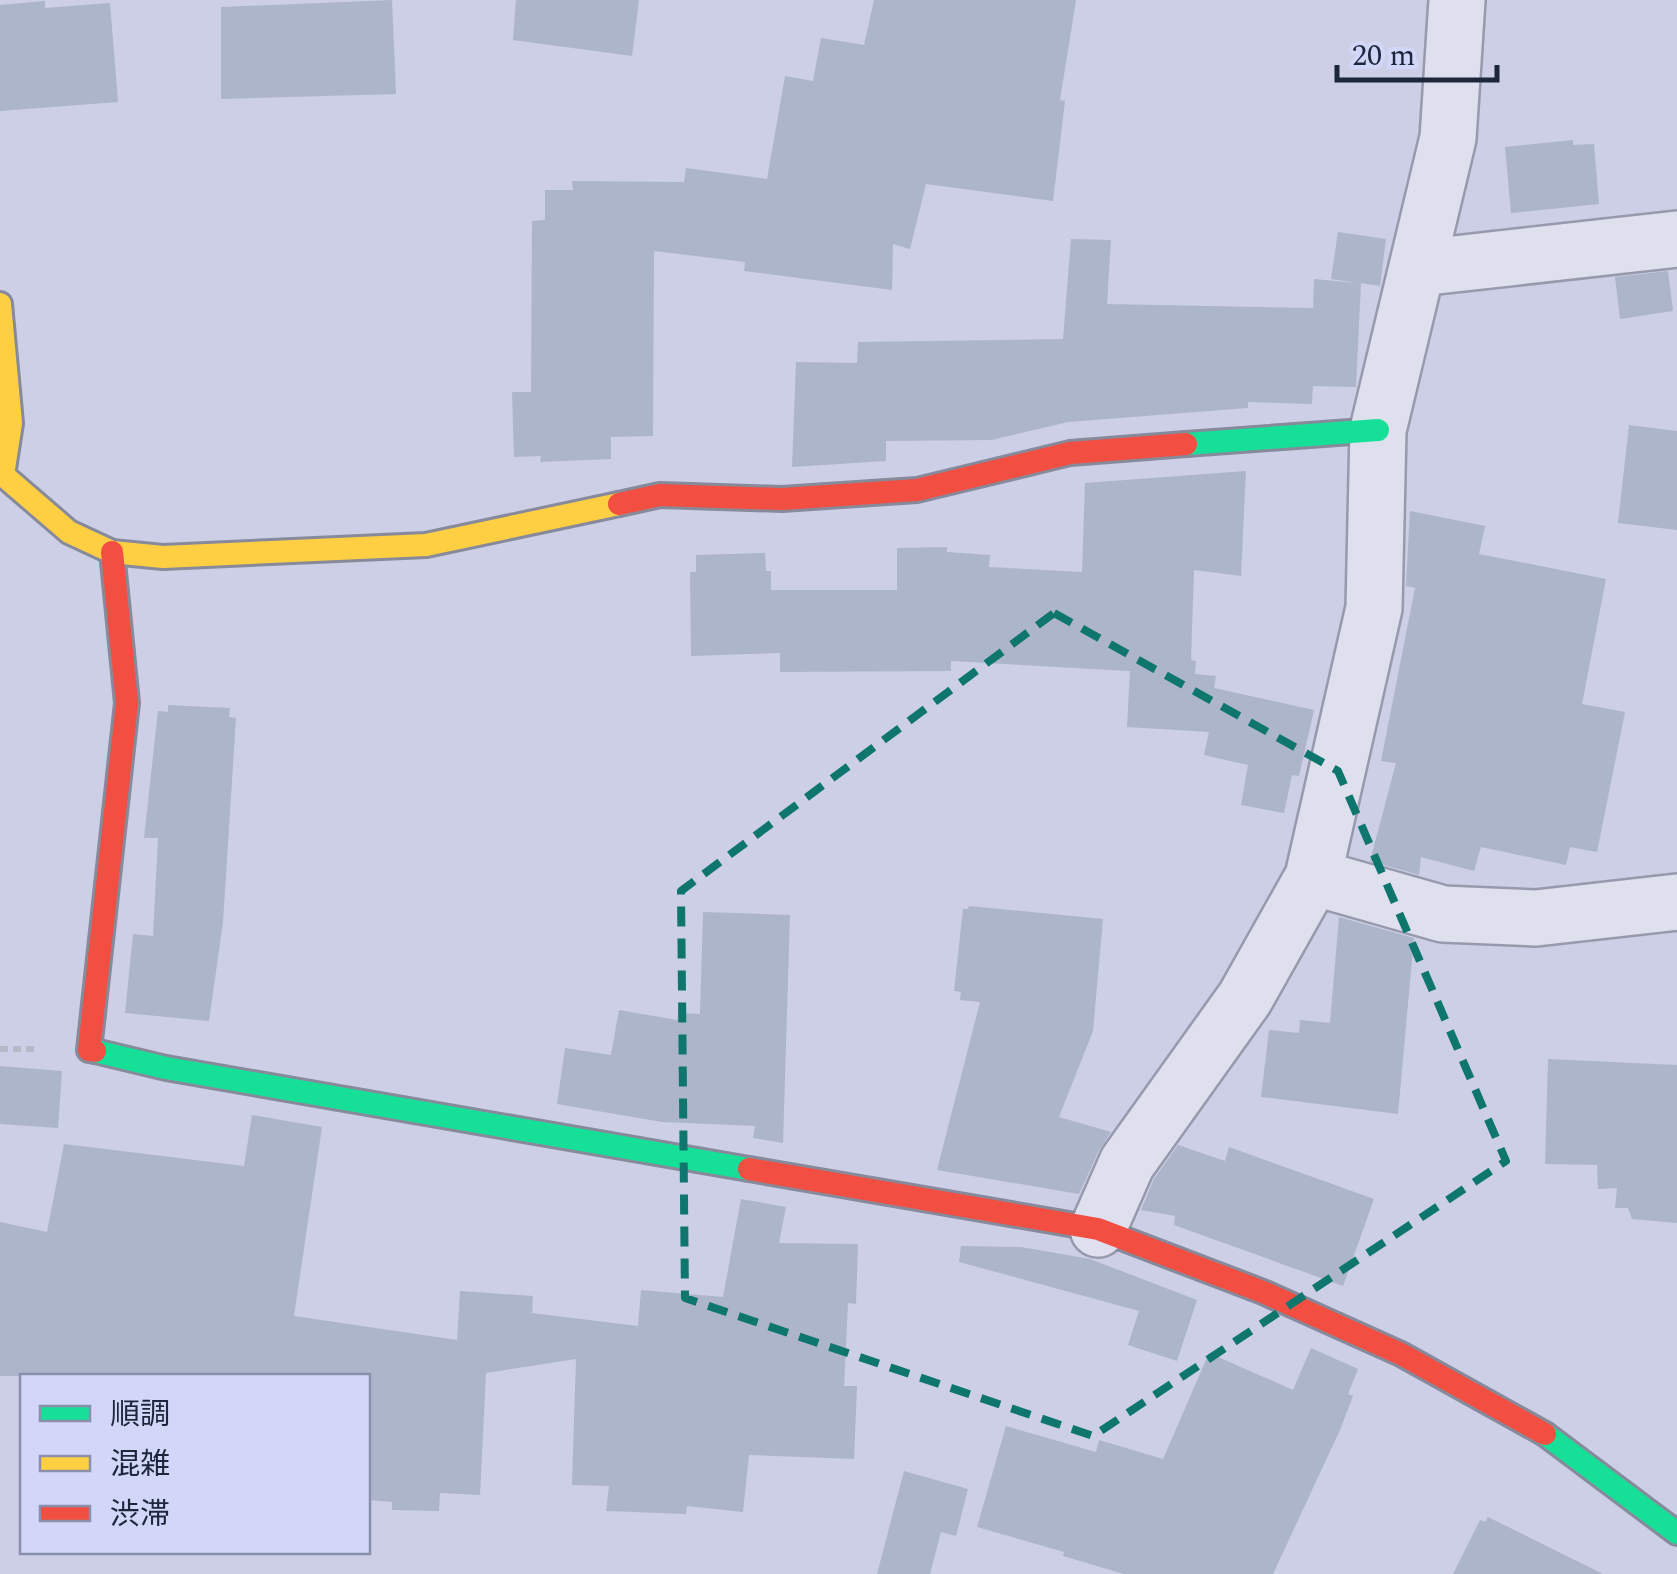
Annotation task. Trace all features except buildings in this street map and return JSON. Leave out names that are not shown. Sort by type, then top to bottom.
[{"type":"street","points":[[1098,1229],[1127,1164],[1244,998],[1313,878],[1374,608],[1378,430],[1448,138],[1457,0]]},
{"type":"street","points":[[1418,268],[1677,238]]},
{"type":"street","points":[[0,304],[12,423],[3,475],[69,532],[112,552],[163,557],[426,545],[660,495],[782,499],[917,490],[1070,453],[1378,430]]},
{"type":"street","points":[[112,552],[127,703],[89,1050],[166,1068],[1098,1229],[1263,1292],[1401,1354],[1545,1434],[1677,1533]]},
{"type":"street","points":[[1313,878],[1443,914],[1536,918],[1677,902]]},
{"type":"highlighted area","points":[[1054,613],[1338,771],[1506,1161],[1093,1436],[685,1298],[681,891]]},
{"type":"traffic: fast","points":[[1186,444],[1378,430]]},
{"type":"traffic: fast","points":[[95,1051],[166,1068],[749,1169]]},
{"type":"traffic: fast","points":[[1545,1434],[1677,1533]]},
{"type":"traffic: slow","points":[[0,304],[11,423],[3,475],[69,532],[112,552],[163,557],[426,545],[619,504]]},
{"type":"traffic: jam","points":[[619,504],[660,495],[782,499],[917,490],[1070,453],[1186,444]]},
{"type":"traffic: jam","points":[[95,1051],[89,1050],[127,703],[112,552]]},
{"type":"traffic: jam","points":[[749,1169],[1098,1229],[1263,1292],[1401,1354],[1545,1434]]}]
